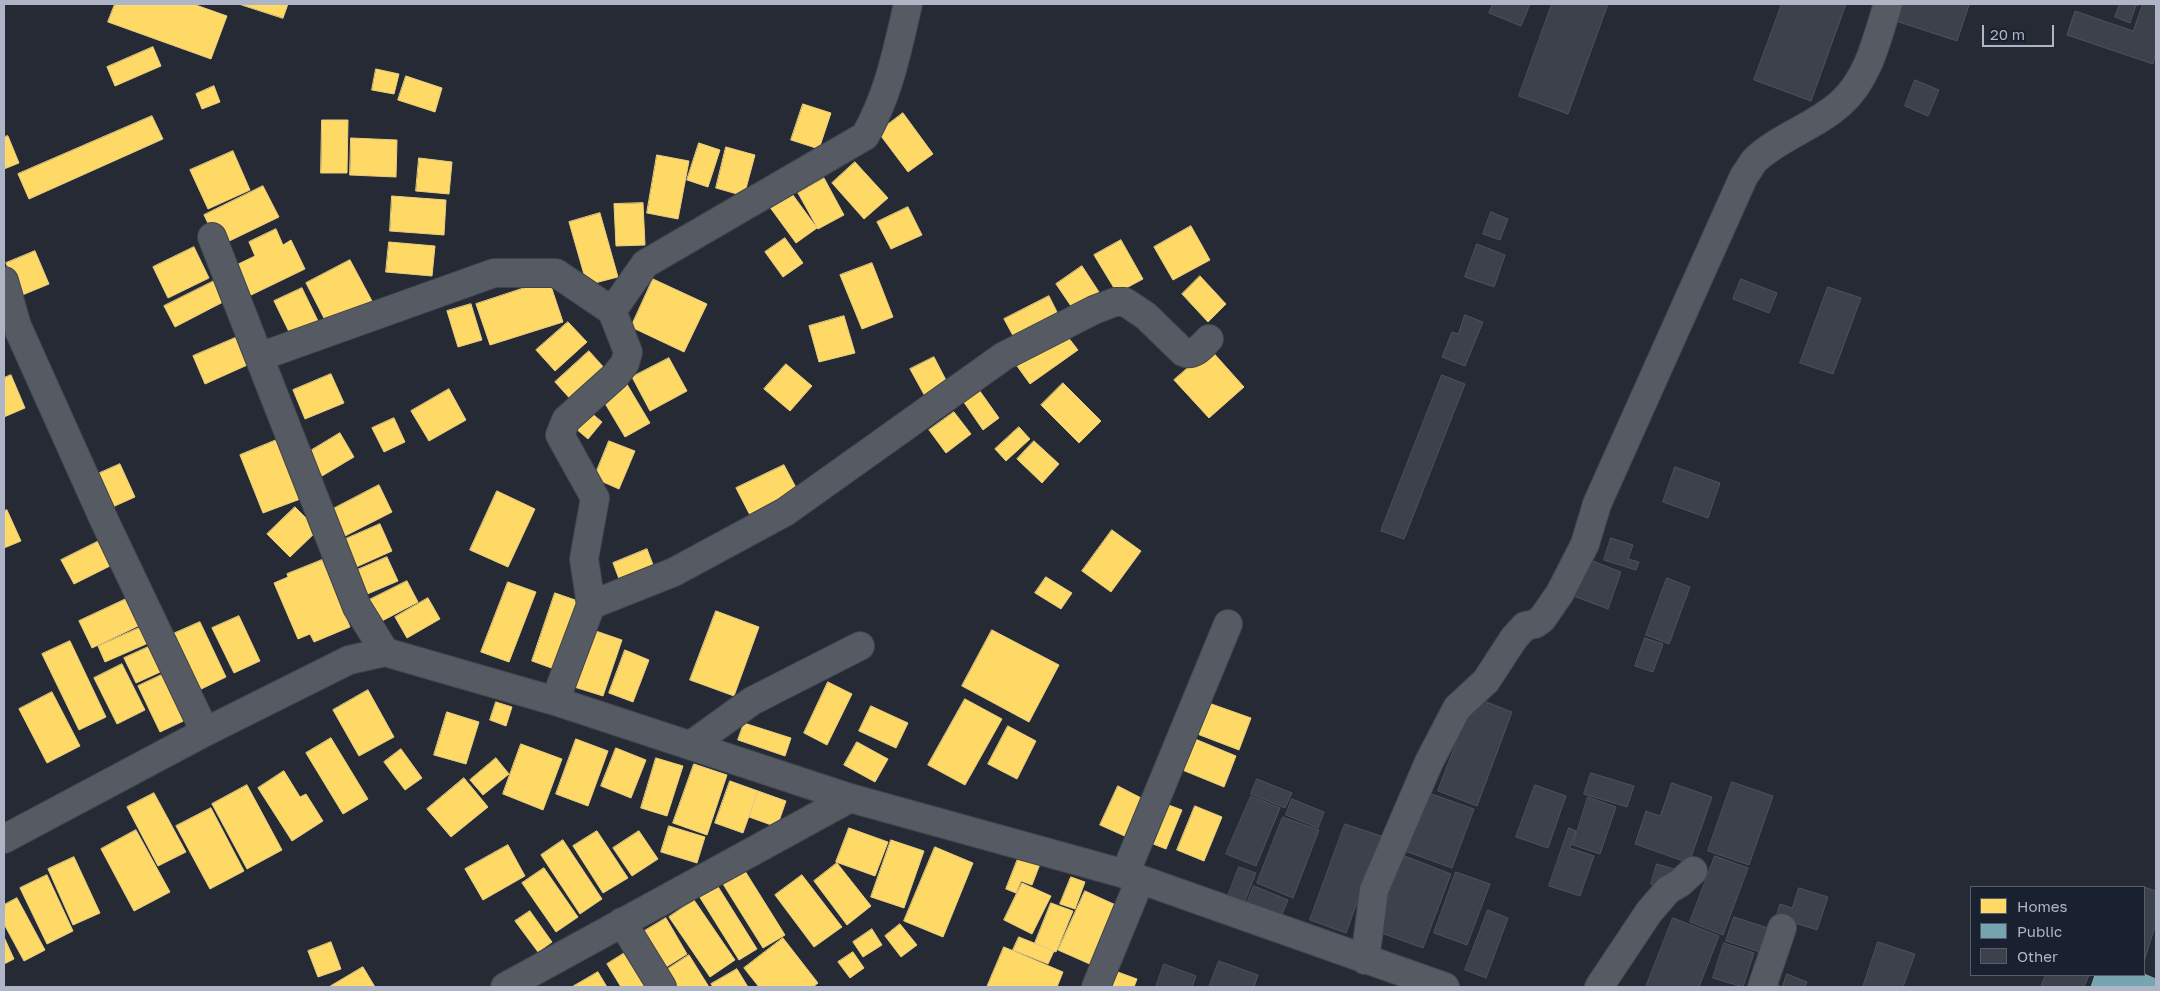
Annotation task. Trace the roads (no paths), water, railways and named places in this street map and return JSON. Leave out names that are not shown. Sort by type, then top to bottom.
[{"type":"street","points":[[612,311],[645,264],[865,136],[879,111],[893,68],[908,4]]},
{"type":"street","points":[[1365,960],[1374,890],[1428,762],[1457,708],[1486,681],[1514,638],[1525,626],[1535,624],[1542,619],[1560,593],[1585,544],[1597,504],[1744,176],[1755,160],[1842,103],[1854,88],[1869,61],[1888,4]]},
{"type":"street","points":[[212,237],[357,607],[384,652]]},
{"type":"street","points":[[259,357],[494,273],[556,274],[612,311],[628,352],[625,364],[616,375],[566,420],[560,435],[595,498],[584,559],[591,606],[555,701]]},
{"type":"street","points":[[4,281],[17,326],[105,522],[205,732]]},
{"type":"street","points":[[591,606],[674,572],[785,512],[1004,356],[1094,310],[1115,302],[1125,302],[1146,316],[1183,352],[1188,354],[1194,353],[1209,339]]},
{"type":"street","points":[[1096,987],[1133,877],[1228,624]]},
{"type":"street","points":[[691,745],[752,701],[860,646]]},
{"type":"street","points":[[4,839],[205,732],[349,660],[384,652],[555,701],[850,798],[1133,877],[1445,987]]},
{"type":"street","points":[[504,987],[850,798]]},
{"type":"street","points":[[1599,987],[1648,912],[1668,890],[1680,883],[1693,871]]},
{"type":"street","points":[[622,922],[662,987]]},
{"type":"street","points":[[1762,987],[1782,928]]}]
